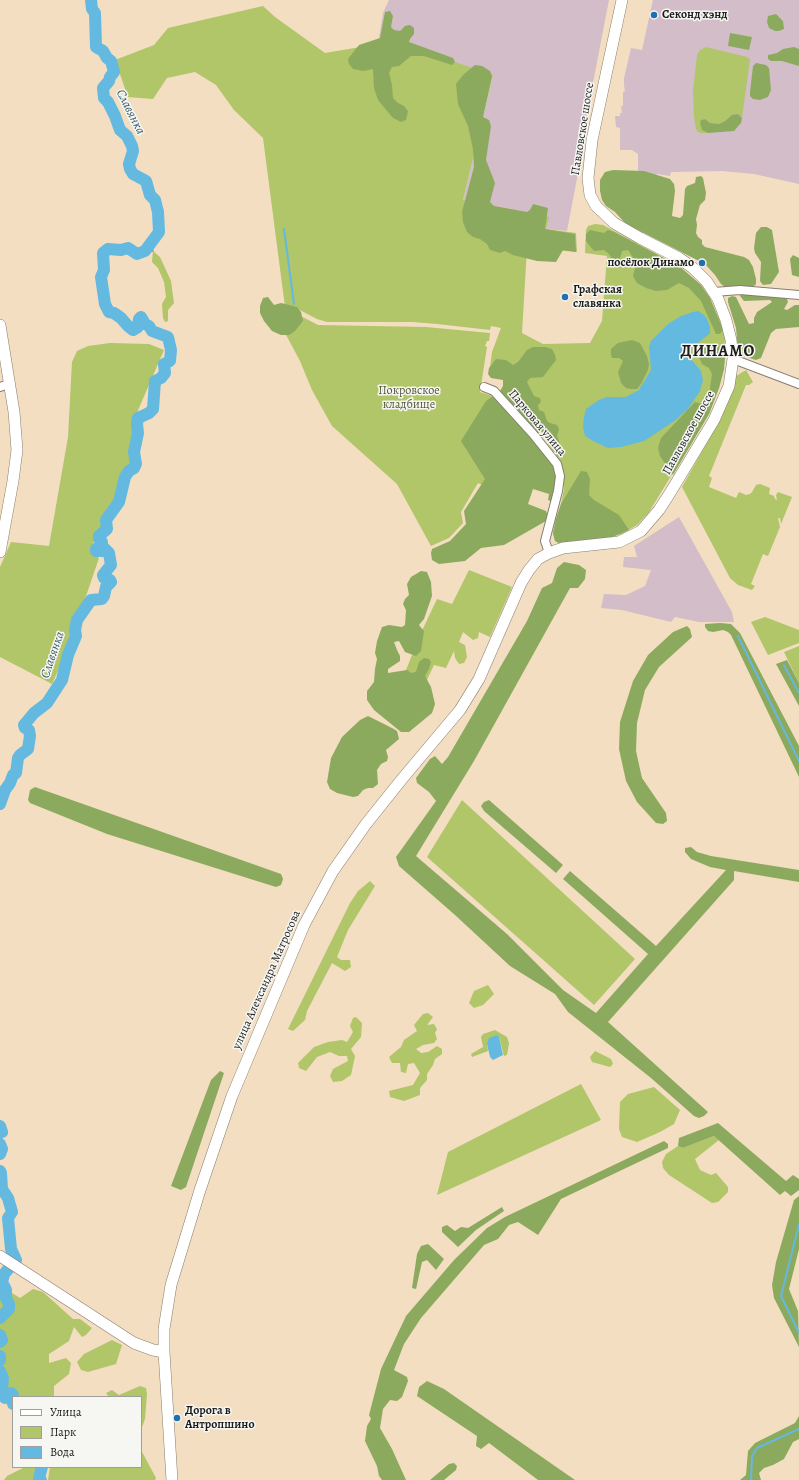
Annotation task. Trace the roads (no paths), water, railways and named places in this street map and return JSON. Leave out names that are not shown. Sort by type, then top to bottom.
[{"type":"main road","name":"Павловское шоссе","points":[[548,553],[563,548],[619,542],[641,531],[659,510],[714,420],[729,386],[733,359],[731,340],[726,320],[714,292],[707,282],[693,268],[679,258],[614,223],[599,209],[590,196],[588,178],[593,135],[622,0]]},
{"type":"main road","points":[[0,325],[5,385],[14,412],[17,450],[0,552]]},
{"type":"main road","name":"улица Александра Матросова","points":[[172,1480],[164,1352],[165,1318],[171,1285],[200,1190],[232,1096],[304,925],[334,871],[366,824],[460,710],[479,679],[521,583],[538,559],[548,553]]},
{"type":"main road","points":[[1,1257],[134,1343],[153,1350],[164,1352]]},
{"type":"street","points":[[714,292],[740,290],[799,294]]},
{"type":"street","points":[[733,359],[799,384]]},
{"type":"street","name":"Парковая улица","points":[[484,387],[494,391],[557,464],[560,476],[558,491],[545,541],[548,553]]},
{"type":"water","points":[[698,311],[707,319],[710,327],[710,333],[690,350],[690,358],[701,371],[703,381],[700,391],[688,409],[673,422],[644,441],[621,447],[608,448],[585,436],[583,427],[586,409],[599,400],[607,397],[626,397],[639,390],[651,370],[649,347],[651,341],[668,324],[681,316]]},
{"type":"water","points":[[497,1035],[499,1037],[503,1055],[493,1060],[490,1057],[487,1044],[489,1038]]},
{"type":"waterway","name":"Славянка","points":[[0,804],[5,790],[13,775],[16,773],[18,758],[28,749],[30,736],[29,730],[25,728],[24,725],[34,713],[47,703],[62,680],[68,655],[76,636],[75,630],[77,620],[91,600],[102,599],[106,587],[111,582],[110,580],[104,578],[103,575],[111,565],[109,553],[105,549],[102,551],[96,551],[96,549],[102,545],[99,536],[107,529],[106,520],[119,502],[125,477],[136,464],[134,452],[138,433],[138,418],[149,413],[153,409],[155,381],[161,378],[165,373],[164,364],[170,361],[171,350],[168,337],[152,331],[141,317],[139,319],[138,327],[133,330],[121,318],[114,313],[109,312],[105,304],[101,277],[104,270],[103,253],[108,249],[121,250],[128,248],[137,254],[145,251],[159,232],[158,212],[155,200],[150,195],[146,181],[133,174],[130,169],[129,164],[133,151],[132,146],[127,136],[120,130],[115,116],[108,102],[104,98],[103,88],[114,72],[111,61],[107,58],[103,51],[96,47],[95,13],[92,9],[91,0]]},
{"type":"waterway","points":[[284,229],[294,304]]},
{"type":"waterway","name":"Славянка","points":[[147,248],[153,251]]},
{"type":"waterway","points":[[738,636],[799,761]]},
{"type":"waterway","points":[[784,665],[799,693]]},
{"type":"waterway","name":"Славянка","points":[[0,1126],[2,1132],[0,1133]]},
{"type":"waterway","name":"Славянка","points":[[0,1144],[2,1149],[0,1154]]},
{"type":"waterway","name":"Славянка","points":[[0,1171],[2,1189],[8,1198],[12,1212],[8,1218],[11,1249],[16,1260],[4,1274],[2,1282],[6,1290],[6,1298],[9,1304],[9,1309],[0,1318]]},
{"type":"waterway","points":[[799,1224],[781,1296],[799,1333]]},
{"type":"waterway","name":"Славянка","points":[[0,1335],[2,1340],[0,1342]]},
{"type":"waterway","name":"Славянка","points":[[0,1371],[3,1378],[3,1396],[5,1398],[11,1393],[13,1396]]},
{"type":"waterway","points":[[751,1480],[752,1456],[757,1448],[799,1429]]},
{"type":"waterway","name":"Славянка","points":[[41,1480],[39,1478],[42,1468]]},
{"type":"place","name":"Секонд хэнд","points":[[654,15]]},
{"type":"place","name":"посёлок Динамо","points":[[702,263]]},
{"type":"place","name":"Графская славянка","points":[[565,297]]},
{"type":"place","name":"Дорога в Антропшино","points":[[177,1418]]},
{"type":"district","name":"ДИНАМО","points":[[718,352]]},
{"type":"park label","name":"Покровское кладбище","points":[[409,398]]}]
